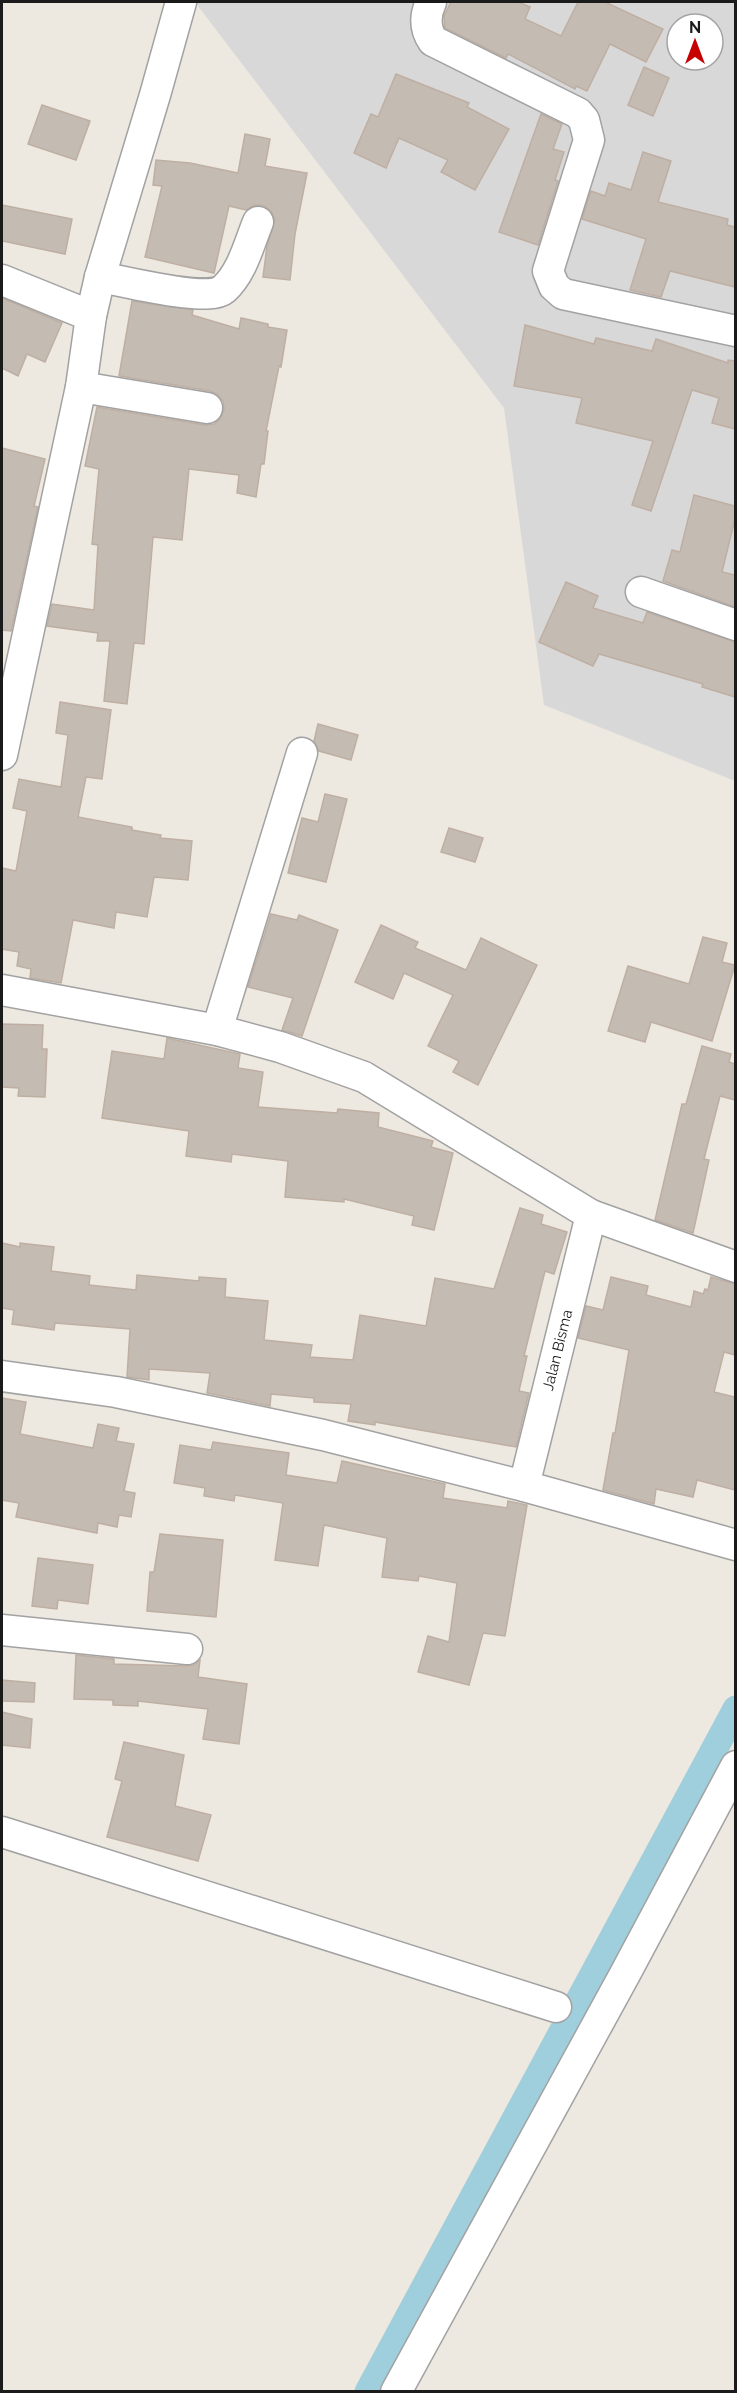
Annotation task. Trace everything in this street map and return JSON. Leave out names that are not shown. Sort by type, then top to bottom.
[{"type":"street","points":[[2,755],[81,387],[91,316],[100,277],[181,2]]},
{"type":"street","points":[[431,2],[425,19],[428,34],[433,40],[578,113],[584,120],[589,140],[548,271],[554,286],[563,294],[735,331]]},
{"type":"street","points":[[100,277],[187,293],[208,295],[223,291],[236,275],[258,222]]},
{"type":"street","points":[[2,280],[91,316]]},
{"type":"street","points":[[81,387],[207,408]]},
{"type":"street","points":[[641,592],[735,625]]},
{"type":"street","points":[[217,1029],[302,753]]},
{"type":"street","points":[[2,990],[217,1029],[280,1047],[364,1077],[591,1215],[735,1267]]},
{"type":"street","name":"Jalan Bisma","points":[[524,1486],[591,1215]]},
{"type":"street","points":[[2,1377],[116,1392],[323,1435],[524,1486],[735,1545]]},
{"type":"street","points":[[2,1630],[187,1649]]},
{"type":"street","points":[[396,2391],[625,1974],[735,1766]]},
{"type":"street","points":[[2,1832],[556,2007]]},
{"type":"shaded area","points":[[195,2],[735,2],[735,781],[544,705],[504,408]]},
{"type":"building","points":[[451,2],[518,2],[530,7],[525,19],[561,36],[578,2],[605,2],[663,29],[646,62],[610,44],[587,91],[576,86],[575,89],[508,54],[506,58],[445,28],[444,16]]},
{"type":"building","points":[[644,67],[669,78],[653,116],[628,105]]},
{"type":"building","points":[[396,74],[469,103],[467,107],[509,129],[475,190],[441,172],[448,160],[399,138],[386,168],[354,153],[371,114],[378,117]]},
{"type":"building","points":[[42,105],[90,121],[76,160],[28,144]]},
{"type":"building","points":[[541,114],[562,124],[553,149],[564,152],[555,180],[558,181],[538,245],[499,232]]},
{"type":"building","points":[[245,134],[270,139],[265,166],[307,173],[295,234],[290,280],[263,277],[267,246],[275,220],[271,211],[264,206],[255,205],[246,210],[229,206],[214,273],[145,257],[162,186],[153,185],[156,160],[190,163],[238,173]]},
{"type":"building","points":[[643,152],[671,161],[658,202],[728,219],[727,225],[735,227],[735,287],[670,271],[661,297],[630,290],[646,239],[582,219],[591,191],[605,196],[609,183],[631,190]]},
{"type":"building","points":[[2,205],[72,219],[65,254],[2,241]]},
{"type":"building","points":[[2,298],[62,323],[45,362],[27,354],[18,376],[2,368]]},
{"type":"building","points":[[132,301],[193,310],[192,315],[239,329],[241,318],[268,324],[268,327],[287,330],[266,431],[268,431],[264,464],[261,464],[256,497],[237,493],[239,475],[189,469],[182,540],[153,537],[144,644],[134,643],[127,704],[104,701],[110,641],[97,641],[98,633],[47,626],[52,604],[94,610],[98,545],[92,544],[99,469],[85,466],[97,407],[205,425],[214,424],[220,419],[224,410],[223,401],[217,394],[210,391],[119,376]]},
{"type":"building","points":[[525,325],[594,344],[596,338],[652,351],[656,339],[728,363],[728,360],[735,361],[735,429],[712,423],[719,398],[692,390],[651,511],[632,505],[653,441],[576,423],[582,398],[514,386]]},
{"type":"building","points":[[2,448],[45,459],[34,506],[38,507],[11,631],[2,630]]},
{"type":"building","points":[[694,495],[735,506],[735,519],[722,572],[735,575],[735,607],[663,581],[672,550],[680,552]]},
{"type":"building","points":[[566,582],[598,596],[593,608],[643,623],[647,612],[735,642],[735,697],[702,687],[703,684],[599,654],[593,666],[539,642]]},
{"type":"building","points":[[60,702],[111,710],[102,779],[86,777],[78,817],[132,827],[132,830],[161,835],[160,838],[192,841],[188,880],[154,877],[147,917],[116,912],[114,928],[73,920],[61,983],[30,978],[31,969],[17,966],[19,952],[2,949],[2,868],[16,871],[27,811],[13,808],[19,779],[61,787],[68,735],[56,733]]},
{"type":"building","points":[[318,724],[358,735],[351,760],[319,751],[314,741]]},
{"type":"building","points":[[325,794],[347,799],[326,882],[288,873],[302,818],[318,822]]},
{"type":"building","points":[[449,828],[483,838],[475,862],[441,852]]},
{"type":"building","points":[[271,914],[297,920],[299,915],[338,930],[302,1036],[282,1030],[293,998],[248,987]]},
{"type":"building","points":[[381,925],[418,942],[415,948],[466,970],[481,938],[537,965],[478,1085],[453,1072],[459,1061],[428,1046],[453,995],[404,973],[393,999],[355,982]]},
{"type":"building","points":[[703,937],[727,943],[722,962],[735,965],[712,1041],[651,1022],[645,1042],[608,1031],[628,966],[689,984]]},
{"type":"building","points":[[2,1024],[43,1025],[42,1049],[47,1049],[45,1097],[18,1096],[19,1088],[2,1087]]},
{"type":"building","points":[[167,1038],[240,1054],[238,1068],[263,1072],[258,1107],[337,1113],[338,1109],[379,1113],[378,1127],[433,1141],[431,1147],[453,1153],[434,1230],[412,1225],[414,1216],[344,1199],[344,1202],[285,1197],[288,1161],[232,1154],[231,1162],[186,1156],[189,1131],[102,1118],[112,1051],[164,1059]]},
{"type":"building","points":[[702,1046],[731,1054],[729,1062],[735,1064],[735,1100],[720,1096],[704,1159],[709,1160],[693,1233],[655,1220],[682,1104],[686,1104]]},
{"type":"building","points":[[520,1208],[543,1215],[541,1224],[567,1232],[554,1274],[545,1271],[524,1356],[527,1356],[519,1391],[529,1393],[516,1447],[375,1422],[375,1425],[348,1421],[351,1404],[314,1402],[314,1398],[271,1394],[270,1406],[207,1393],[210,1373],[149,1369],[149,1380],[127,1377],[130,1329],[55,1323],[54,1330],[12,1324],[14,1310],[2,1308],[2,1243],[20,1247],[20,1243],[54,1247],[51,1271],[90,1276],[89,1285],[136,1290],[137,1275],[199,1281],[199,1277],[226,1279],[225,1297],[268,1301],[264,1340],[312,1345],[310,1357],[353,1360],[360,1315],[426,1326],[435,1278],[494,1289]]},
{"type":"building","points":[[611,1277],[648,1286],[646,1295],[691,1307],[694,1291],[703,1294],[705,1289],[708,1290],[711,1277],[735,1284],[735,1355],[724,1352],[714,1392],[735,1397],[735,1490],[697,1480],[693,1497],[656,1489],[654,1504],[603,1490],[629,1350],[578,1338],[586,1306],[603,1310]]},
{"type":"building","points":[[2,1398],[26,1402],[20,1434],[93,1448],[98,1424],[119,1428],[116,1441],[134,1444],[124,1491],[135,1493],[131,1517],[119,1515],[117,1527],[98,1523],[97,1533],[16,1517],[19,1503],[2,1500]]},
{"type":"building","points":[[213,1442],[289,1453],[286,1475],[337,1483],[342,1461],[445,1484],[443,1498],[507,1508],[508,1501],[527,1505],[505,1636],[483,1633],[469,1685],[418,1672],[428,1636],[449,1642],[457,1583],[419,1576],[418,1581],[382,1577],[387,1538],[324,1525],[318,1566],[275,1560],[283,1503],[235,1495],[234,1501],[204,1496],[205,1488],[174,1483],[180,1445],[211,1450]]},
{"type":"building","points":[[160,1534],[223,1540],[216,1617],[147,1611],[150,1572],[154,1572]]},
{"type":"building","points":[[38,1558],[93,1565],[88,1604],[58,1600],[57,1609],[32,1606]]},
{"type":"building","points":[[76,1655],[114,1659],[114,1664],[186,1666],[193,1665],[200,1660],[198,1677],[247,1684],[239,1744],[203,1739],[208,1709],[138,1701],[138,1706],[113,1705],[113,1700],[74,1699]]},
{"type":"building","points":[[2,1680],[35,1683],[34,1702],[2,1701]]},
{"type":"building","points":[[2,1712],[32,1719],[30,1748],[2,1745]]},
{"type":"building","points":[[124,1742],[184,1755],[175,1806],[211,1815],[198,1861],[107,1837],[122,1781],[115,1779]]},
{"type":"waterway","points":[[368,2392],[736,1709]]}]
